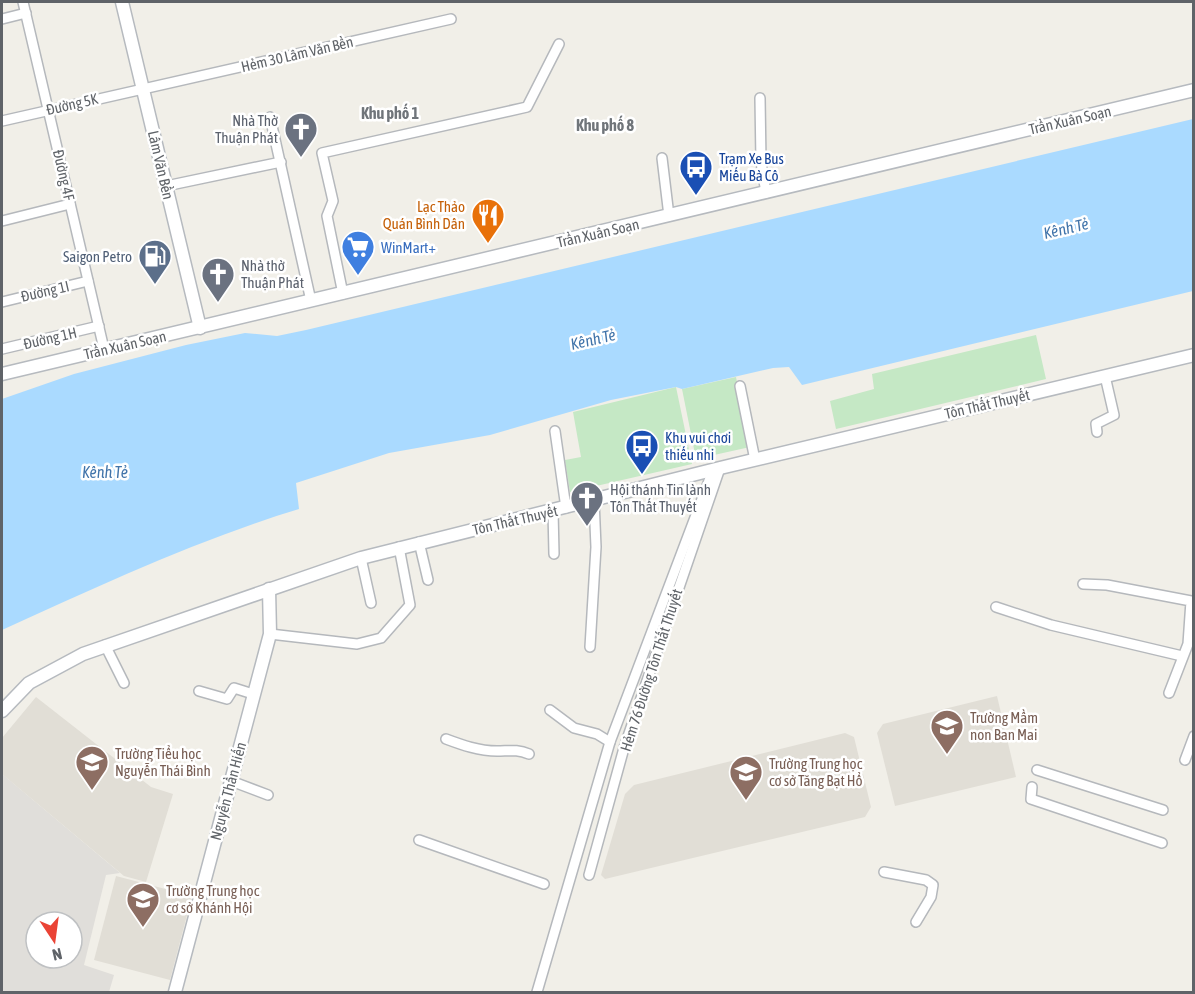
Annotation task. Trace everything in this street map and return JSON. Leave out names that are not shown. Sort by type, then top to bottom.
[{"type":"main road","name":"Lâm Văn Bền","points":[[122,2],[200,328]]},
{"type":"main road","name":"Trần Xuân Soạn","points":[[2,372],[200,328],[1194,90]]},
{"type":"main road","name":"Tôn Thất Thuyết","points":[[2,711],[29,683],[45,672],[105,645],[361,558],[717,469],[1194,355]]},
{"type":"main road","name":"Nguyễn Thần Hiến","points":[[175,993],[270,634],[269,589]]},
{"type":"street","name":"Đường 4F","points":[[23,2],[104,349]]},
{"type":"street","points":[[2,19],[26,13]]},
{"type":"street","name":"Hẻm 30 Lâm Văn Bền","points":[[143,88],[451,19]]},
{"type":"street","points":[[343,294],[327,216],[333,201],[322,153],[528,107],[559,44]]},
{"type":"street","name":"Đường 5K","points":[[2,121],[143,88]]},
{"type":"street","points":[[760,98],[761,162],[766,193]]},
{"type":"street","points":[[270,117],[311,301]]},
{"type":"street","points":[[662,159],[669,216]]},
{"type":"street","points":[[166,186],[281,162]]},
{"type":"street","points":[[2,220],[70,204]]},
{"type":"street","name":"Đường 1I","points":[[2,302],[88,281]]},
{"type":"street","name":"Đường 1H","points":[[2,349],[99,326]]},
{"type":"street","points":[[1097,432],[1096,424],[1114,415],[1106,376]]},
{"type":"street","points":[[740,386],[755,460]]},
{"type":"street","points":[[554,554],[560,509],[555,431]]},
{"type":"street","points":[[537,993],[609,742],[717,469]]},
{"type":"street","name":"Hẻm 76 Đường Tôn Thất Thuyết","points":[[589,875],[624,748],[717,469]]},
{"type":"street","points":[[590,647],[596,547],[594,500]]},
{"type":"street","points":[[419,542],[428,580]]},
{"type":"street","points":[[270,634],[357,644],[381,638],[410,605],[399,547]]},
{"type":"street","points":[[361,558],[371,603]]},
{"type":"street","points":[[1083,585],[1107,585],[1191,601],[1191,645],[1182,656],[1169,693]]},
{"type":"street","points":[[996,607],[1051,625],[1182,656]]},
{"type":"street","points":[[105,645],[124,683]]},
{"type":"street","points":[[199,692],[227,699],[234,688],[253,694]]},
{"type":"street","points":[[550,710],[574,728],[597,734],[609,742]]},
{"type":"street","points":[[1185,760],[1194,736]]},
{"type":"street","points":[[446,739],[470,747],[495,751],[519,749],[529,753]]},
{"type":"street","points":[[1037,770],[1163,810]]},
{"type":"street","points":[[231,781],[268,795]]},
{"type":"street","points":[[1032,787],[1031,799],[1162,843]]},
{"type":"street","points":[[419,840],[544,884]]},
{"type":"street","points":[[884,872],[926,880],[933,885],[931,897],[916,922]]},
{"type":"shaded area","name":"Trường Mầm non Ban Mai","points":[[997,696],[1016,777],[895,806],[877,733],[883,724]]},
{"type":"shaded area","name":"Trường Tiểu học Nguyễn Thái Bình","points":[[36,697],[151,787],[173,794],[146,882],[124,876],[2,774],[2,738]]},
{"type":"shaded area","name":"Trường Trung học cơ sở Tăng Bạt Hổ","points":[[845,733],[854,737],[871,807],[865,817],[605,879],[601,875],[625,794],[634,785]]},
{"type":"shaded area","points":[[2,774],[120,873],[106,875],[84,965],[114,975],[109,992],[2,992]]},
{"type":"shaded area","name":"Trường Trung học cơ sở Khánh Hội","points":[[116,876],[192,896],[170,980],[94,960]]},
{"type":"green space","points":[[1036,335],[1046,379],[836,429],[830,401],[874,389],[872,374]]},
{"type":"green space","points":[[736,377],[750,447],[696,459],[682,389]]},
{"type":"green space","points":[[676,387],[692,464],[570,492],[565,460],[581,457],[573,412]]},
{"type":"water","name":"Kênh Tẻ","points":[[1193,119],[1193,291],[802,385],[789,367],[773,368],[682,389],[676,387],[611,400],[490,435],[389,453],[296,483],[299,509],[186,549],[2,630],[2,399],[74,374],[186,345],[245,333],[277,336],[306,330]]},
{"type":"place","name":"Nhà Thờ Thuận Phát","points":[[301,158]]},
{"type":"place","name":"Trạm Xe Bus Miếu Bà Cô","points":[[696,196]]},
{"type":"place","name":"Lạc Thảo Quán Bình Dân","points":[[488,244]]},
{"type":"place","name":"WinMart+","points":[[358,276]]},
{"type":"place","name":"Saigon Petro","points":[[155,285]]},
{"type":"place","name":"Nhà thờ Thuận Phát","points":[[218,303]]},
{"type":"place","name":"Khu vui chơi thiếu nhi","points":[[642,475]]},
{"type":"place","name":"Hội thánh Tin lành Tôn Thất Thuyết","points":[[587,527]]},
{"type":"place","name":"Trường Mầm non Ban Mai","points":[[947,755]]},
{"type":"place","name":"Trường Tiểu học Nguyễn Thái Bình","points":[[92,791]]},
{"type":"place","name":"Trường Trung học cơ sở Tăng Bạt Hổ","points":[[746,801]]},
{"type":"place","name":"Trường Trung học cơ sở Khánh Hội","points":[[143,928]]},
{"type":"district","name":"Khu phố 1","points":[[390,113]]},
{"type":"district","name":"Khu phố 8","points":[[605,125]]}]
